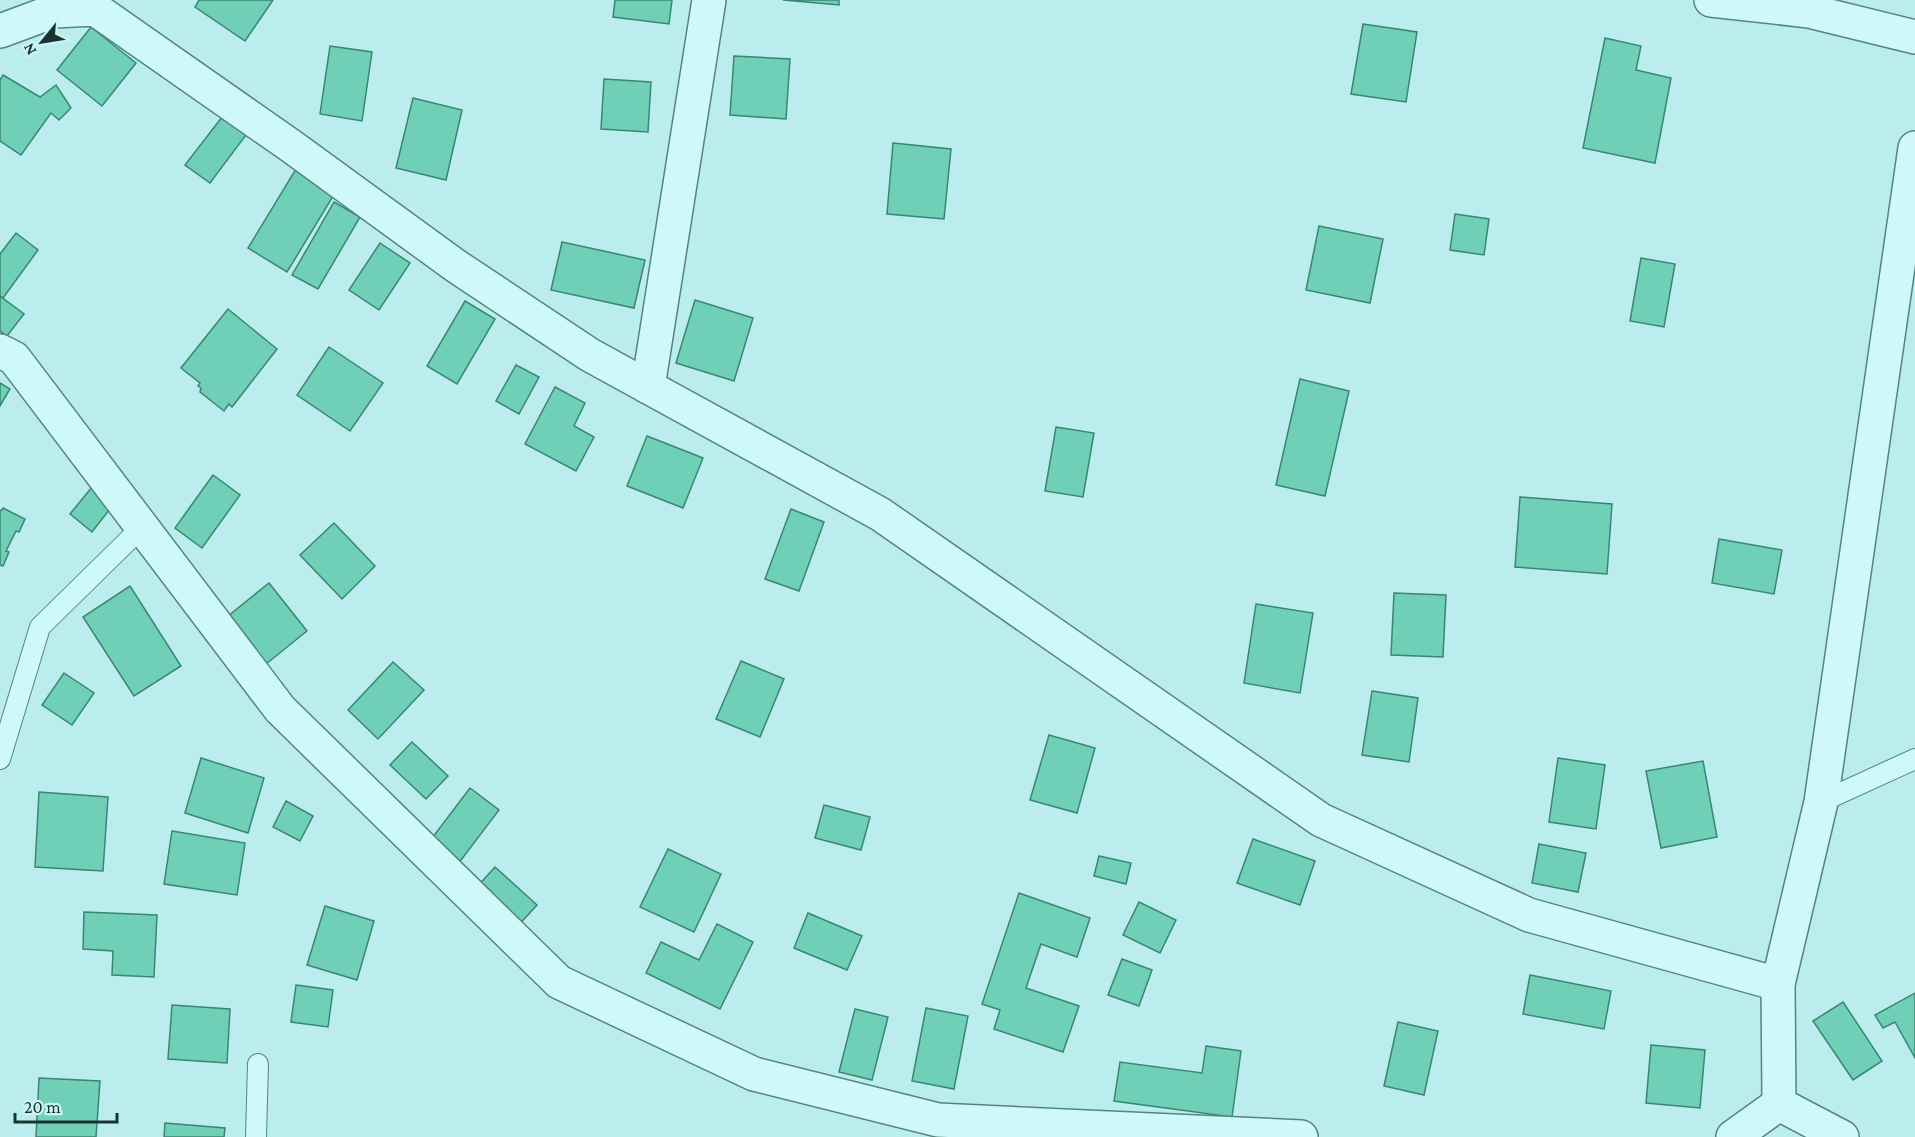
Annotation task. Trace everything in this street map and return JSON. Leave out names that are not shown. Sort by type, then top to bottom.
[{"type":"street","points":[[648,387],[709,0]]},
{"type":"street","points":[[1712,0],[1809,11],[1915,37]]},
{"type":"street","points":[[0,31],[54,11],[95,9],[291,146],[456,266],[590,355],[880,514],[1321,820],[1529,915],[1778,984]]},
{"type":"street","points":[[1779,1104],[1778,984],[1821,802],[1915,148]]},
{"type":"street","points":[[0,351],[14,358],[280,709],[559,982],[754,1074],[936,1129],[1301,1137]]},
{"type":"street","points":[[1733,1137],[1779,1104]]},
{"type":"street","points":[[1779,1104],[1842,1137]]},
{"type":"lane","points":[[0,759],[40,627],[142,527]]},
{"type":"lane","points":[[1821,802],[1915,759]]},
{"type":"lane","points":[[256,1137],[258,1064]]},
{"type":"building","points":[[199,0],[273,0],[245,41],[195,7]]},
{"type":"building","points":[[615,0],[672,0],[669,24],[613,17]]},
{"type":"building","points":[[783,0],[839,0],[839,5]]},
{"type":"building","points":[[1363,24],[1417,32],[1406,102],[1351,94]]},
{"type":"building","points":[[91,27],[136,63],[102,106],[57,70]]},
{"type":"building","points":[[1605,38],[1641,46],[1636,70],[1671,78],[1655,163],[1583,148]]},
{"type":"building","points":[[330,46],[372,52],[362,121],[320,114]]},
{"type":"building","points":[[734,56],[790,59],[786,119],[730,115]]},
{"type":"building","points":[[3,75],[40,97],[56,85],[71,108],[59,120],[51,113],[21,155],[0,141],[0,80]]},
{"type":"building","points":[[604,79],[651,82],[648,132],[601,129]]},
{"type":"building","points":[[413,98],[462,110],[446,180],[396,168]]},
{"type":"building","points":[[222,117],[246,135],[210,183],[185,165]]},
{"type":"building","points":[[893,143],[951,149],[944,219],[887,214]]},
{"type":"building","points":[[299,164],[338,188],[287,272],[248,248]]},
{"type":"building","points":[[334,202],[360,217],[318,289],[292,275]]},
{"type":"building","points":[[1455,214],[1489,219],[1484,255],[1450,250]]},
{"type":"building","points":[[1319,226],[1383,239],[1370,303],[1306,290]]},
{"type":"building","points":[[16,233],[38,250],[3,298],[0,296],[0,254]]},
{"type":"building","points":[[562,242],[645,260],[634,308],[551,290]]},
{"type":"building","points":[[380,243],[410,263],[379,310],[349,290]]},
{"type":"building","points":[[1641,258],[1675,264],[1664,327],[1630,321]]},
{"type":"building","points":[[0,296],[24,314],[7,336],[0,331]]},
{"type":"building","points":[[695,300],[753,318],[734,381],[676,363]]},
{"type":"building","points":[[465,301],[495,319],[457,384],[427,366]]},
{"type":"building","points":[[228,309],[277,349],[232,407],[229,404],[224,411],[200,392],[201,388],[198,386],[200,383],[181,368]]},
{"type":"building","points":[[329,347],[383,383],[350,431],[297,395]]},
{"type":"building","points":[[516,365],[539,377],[519,414],[496,401]]},
{"type":"building","points":[[1300,379],[1349,391],[1325,496],[1276,485]]},
{"type":"building","points":[[0,383],[10,389],[0,406]]},
{"type":"building","points":[[555,387],[585,403],[574,426],[594,437],[576,471],[525,444]]},
{"type":"building","points":[[1056,427],[1094,433],[1083,497],[1045,491]]},
{"type":"building","points":[[647,436],[703,458],[683,508],[627,486]]},
{"type":"building","points":[[213,475],[240,495],[202,548],[175,528]]},
{"type":"building","points":[[92,487],[113,505],[92,532],[70,514]]},
{"type":"building","points":[[1520,497],[1612,504],[1607,574],[1515,567]]},
{"type":"building","points":[[3,508],[25,519],[6,551],[9,552],[3,566],[0,565],[0,510]]},
{"type":"building","points":[[791,509],[824,522],[799,591],[765,579]]},
{"type":"building","points":[[334,523],[375,566],[342,599],[300,555]]},
{"type":"building","points":[[1719,539],[1782,550],[1774,594],[1712,583]]},
{"type":"building","points":[[269,583],[307,631],[266,664],[228,616]]},
{"type":"building","points":[[130,586],[181,666],[134,696],[83,617]]},
{"type":"building","points":[[1394,593],[1446,595],[1443,657],[1391,655]]},
{"type":"building","points":[[1256,604],[1313,613],[1300,693],[1244,683]]},
{"type":"building","points":[[741,661],[784,679],[760,737],[716,719]]},
{"type":"building","points":[[393,662],[424,690],[378,739],[348,710]]},
{"type":"building","points":[[64,673],[94,693],[72,725],[42,705]]},
{"type":"building","points":[[1372,691],[1418,698],[1409,762],[1362,755]]},
{"type":"building","points":[[1049,735],[1095,748],[1077,813],[1030,800]]},
{"type":"building","points":[[412,742],[448,776],[426,799],[390,765]]},
{"type":"building","points":[[201,758],[264,778],[248,833],[185,813]]},
{"type":"building","points":[[1558,758],[1605,765],[1596,829],[1549,822]]},
{"type":"building","points":[[1703,761],[1717,837],[1661,848],[1646,771]]},
{"type":"building","points":[[470,788],[499,810],[458,864],[429,842]]},
{"type":"building","points":[[39,792],[108,797],[103,871],[35,867]]},
{"type":"building","points":[[286,801],[313,816],[300,841],[273,827]]},
{"type":"building","points":[[824,805],[870,817],[861,850],[815,838]]},
{"type":"building","points":[[172,831],[245,843],[237,895],[164,884]]},
{"type":"building","points":[[1253,839],[1315,861],[1300,905],[1237,883]]},
{"type":"building","points":[[1539,844],[1586,853],[1578,892],[1532,883]]},
{"type":"building","points":[[668,849],[721,874],[694,932],[640,907]]},
{"type":"building","points":[[1099,856],[1131,863],[1126,884],[1094,876]]},
{"type":"building","points":[[495,867],[537,905],[517,927],[475,889]]},
{"type":"building","points":[[1019,893],[1090,918],[1077,957],[1041,944],[1026,988],[1079,1006],[1063,1052],[994,1029],[1000,1010],[982,1004]]},
{"type":"building","points":[[1139,902],[1176,920],[1160,953],[1123,935]]},
{"type":"building","points":[[325,906],[374,921],[357,980],[307,965]]},
{"type":"building","points":[[84,912],[157,915],[154,977],[112,975],[113,951],[83,949]]},
{"type":"building","points":[[808,913],[862,936],[847,970],[794,948]]},
{"type":"building","points":[[717,924],[753,942],[720,1009],[646,973],[661,942],[699,960]]},
{"type":"building","points":[[1122,959],[1152,970],[1139,1006],[1108,995]]},
{"type":"building","points":[[1530,975],[1611,991],[1604,1029],[1523,1014]]},
{"type":"building","points":[[296,985],[333,990],[328,1027],[291,1022]]},
{"type":"building","points":[[1915,993],[1915,1058],[1895,1022],[1883,1028],[1875,1015]]},
{"type":"building","points":[[1843,1002],[1882,1061],[1853,1080],[1813,1021]]},
{"type":"building","points":[[172,1005],[230,1009],[227,1063],[168,1059]]},
{"type":"building","points":[[926,1008],[968,1016],[954,1089],[912,1081]]},
{"type":"building","points":[[855,1009],[888,1017],[872,1080],[839,1072]]},
{"type":"building","points":[[1398,1022],[1438,1031],[1424,1095],[1384,1086]]},
{"type":"building","points":[[1651,1045],[1705,1050],[1700,1108],[1646,1103]]},
{"type":"building","points":[[1206,1046],[1241,1051],[1232,1117],[1114,1101],[1120,1062],[1202,1073]]},
{"type":"building","points":[[39,1078],[100,1081],[96,1137],[36,1137]]},
{"type":"building","points":[[165,1123],[225,1128],[224,1137],[164,1137]]}]
